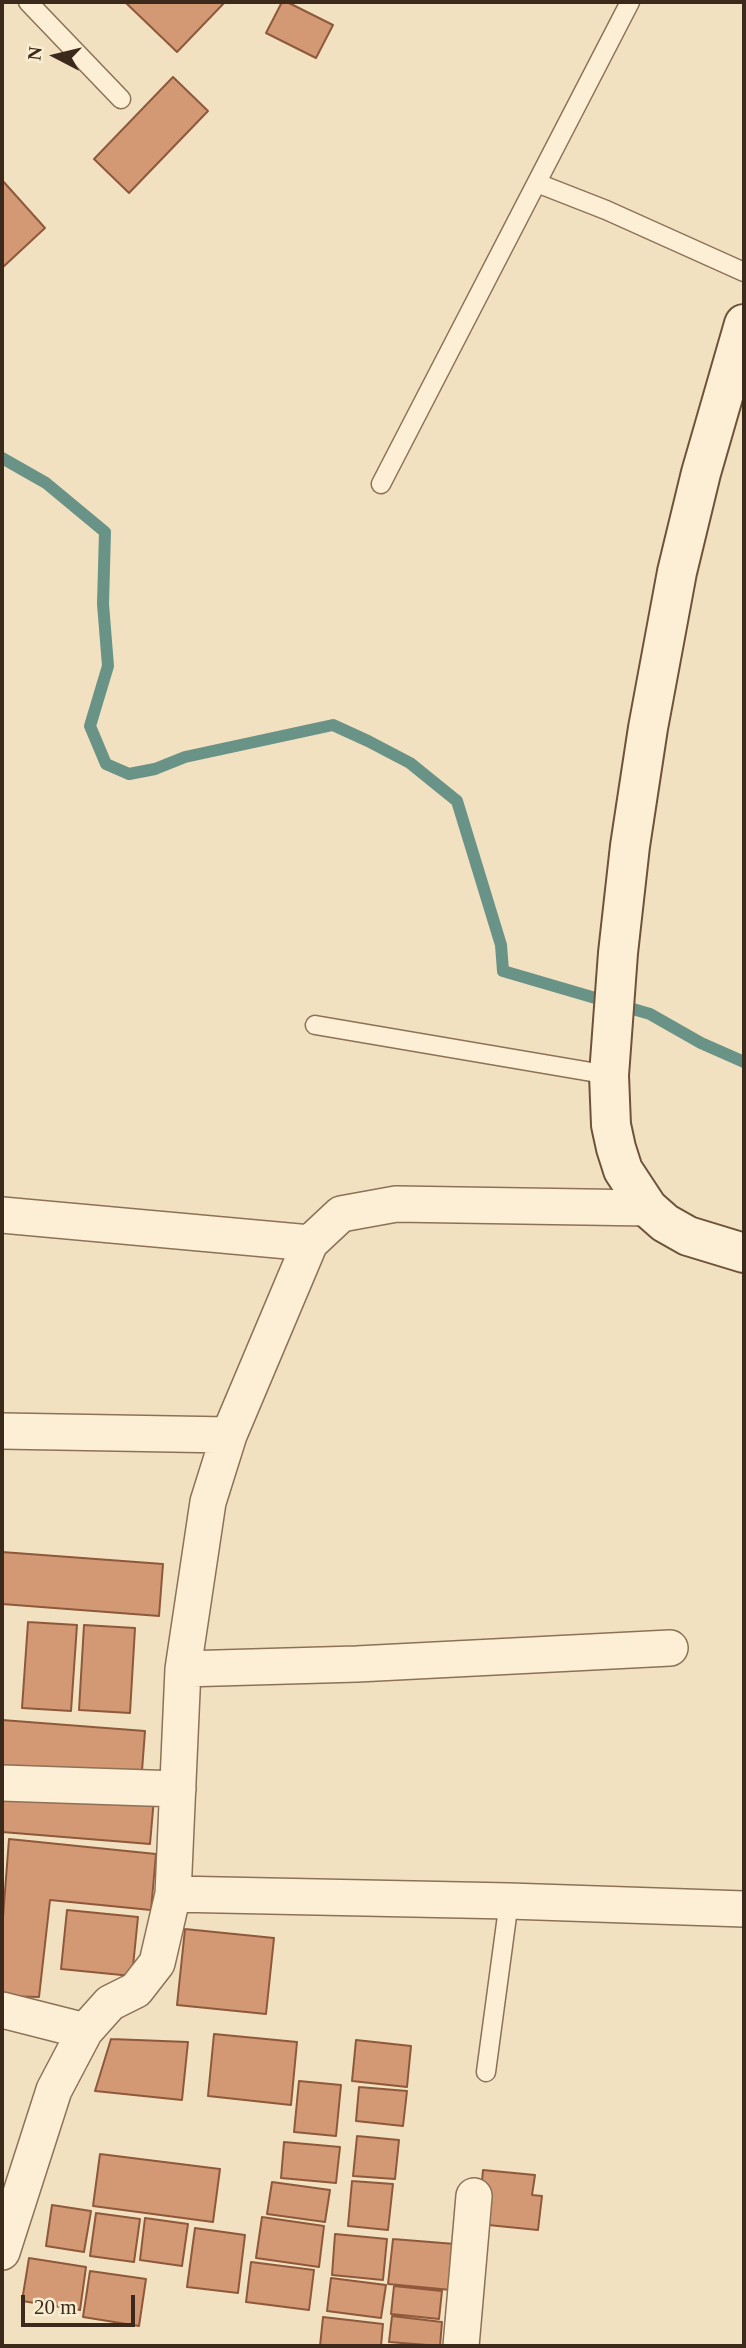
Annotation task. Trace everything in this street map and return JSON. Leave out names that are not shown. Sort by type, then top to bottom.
[{"type":"main road","points":[[744,324],[701,473],[677,572],[648,728],[630,846],[610,1029],[609,1075],[611,1125],[616,1148],[623,1170],[648,1208],[665,1223],[688,1236],[744,1254]]},
{"type":"street","points":[[2,2252],[54,2090],[85,2031],[110,2003],[136,1990],[157,1963],[173,1894],[183,1670],[208,1502],[229,1435],[310,1242],[341,1214],[396,1204],[648,1208]]},
{"type":"street","points":[[3,1215],[310,1242]]},
{"type":"street","points":[[2,1431],[229,1435]]},
{"type":"street","points":[[183,1670],[670,1648]]},
{"type":"street","points":[[2,1783],[178,1789]]},
{"type":"street","points":[[173,1894],[744,1909]]},
{"type":"street","points":[[2,2010],[85,2031]]},
{"type":"street","points":[[461,2346],[474,2196]]},
{"type":"lane","points":[[28,2],[121,99]]},
{"type":"lane","points":[[381,484],[630,2]]},
{"type":"lane","points":[[537,183],[606,210],[744,272]]},
{"type":"lane","points":[[316,1025],[609,1075]]},
{"type":"lane","points":[[486,2072],[509,1901]]},
{"type":"building","points":[[125,2],[225,2],[177,52]]},
{"type":"building","points":[[282,2],[333,25],[316,58],[266,33]]},
{"type":"building","points":[[173,77],[208,111],[129,193],[94,159]]},
{"type":"building","points":[[2,180],[45,228],[2,268]]},
{"type":"building","points":[[2,1552],[163,1564],[159,1616],[2,1604]]},
{"type":"building","points":[[28,1622],[77,1625],[71,1711],[22,1708]]},
{"type":"building","points":[[84,1625],[135,1628],[130,1713],[79,1710]]},
{"type":"building","points":[[2,1720],[145,1731],[141,1784],[2,1773]]},
{"type":"building","points":[[2,1786],[154,1798],[150,1844],[2,1832]]},
{"type":"building","points":[[9,1839],[156,1854],[151,1910],[50,1900],[39,1997],[2,1996],[2,1930]]},
{"type":"building","points":[[67,1910],[138,1917],[132,1976],[61,1969]]},
{"type":"building","points":[[185,1929],[274,1938],[266,2014],[177,2005]]},
{"type":"building","points":[[214,2034],[297,2042],[291,2105],[208,2096]]},
{"type":"building","points":[[111,2039],[188,2042],[182,2100],[95,2091]]},
{"type":"building","points":[[356,2040],[411,2046],[407,2087],[352,2081]]},
{"type":"building","points":[[299,2081],[341,2085],[336,2136],[294,2132]]},
{"type":"building","points":[[359,2087],[407,2091],[403,2126],[356,2121]]},
{"type":"building","points":[[357,2136],[399,2140],[395,2179],[353,2176]]},
{"type":"building","points":[[284,2142],[340,2147],[336,2183],[281,2178]]},
{"type":"building","points":[[100,2154],[220,2169],[213,2222],[93,2206]]},
{"type":"building","points":[[483,2170],[535,2175],[532,2195],[542,2196],[538,2230],[478,2224]]},
{"type":"building","points":[[352,2181],[393,2184],[388,2230],[348,2226]]},
{"type":"building","points":[[272,2182],[330,2190],[325,2222],[267,2214]]},
{"type":"building","points":[[52,2205],[91,2211],[84,2252],[46,2246]]},
{"type":"building","points":[[96,2213],[140,2219],[134,2262],[90,2256]]},
{"type":"building","points":[[262,2217],[324,2226],[319,2267],[256,2258]]},
{"type":"building","points":[[145,2218],[188,2224],[182,2266],[140,2260]]},
{"type":"building","points":[[195,2228],[245,2235],[238,2293],[187,2287]]},
{"type":"building","points":[[335,2234],[387,2239],[383,2280],[332,2275]]},
{"type":"building","points":[[393,2239],[455,2244],[451,2290],[388,2284]]},
{"type":"building","points":[[29,2258],[86,2267],[80,2310],[22,2301]]},
{"type":"building","points":[[251,2262],[314,2270],[309,2310],[246,2302]]},
{"type":"building","points":[[90,2271],[146,2279],[139,2326],[83,2317]]},
{"type":"building","points":[[331,2278],[386,2285],[381,2318],[327,2311]]},
{"type":"building","points":[[394,2286],[442,2291],[439,2319],[391,2314]]},
{"type":"building","points":[[392,2316],[442,2322],[440,2346],[389,2342]]},
{"type":"building","points":[[323,2317],[383,2324],[381,2346],[320,2346]]},
{"type":"waterway","points":[[2,458],[46,483],[105,532],[103,604],[108,666],[90,726],[106,764],[129,774],[155,769],[185,757],[333,725],[368,741],[410,763],[457,801],[501,945],[503,971],[650,1014],[701,1043],[744,1062]]}]
